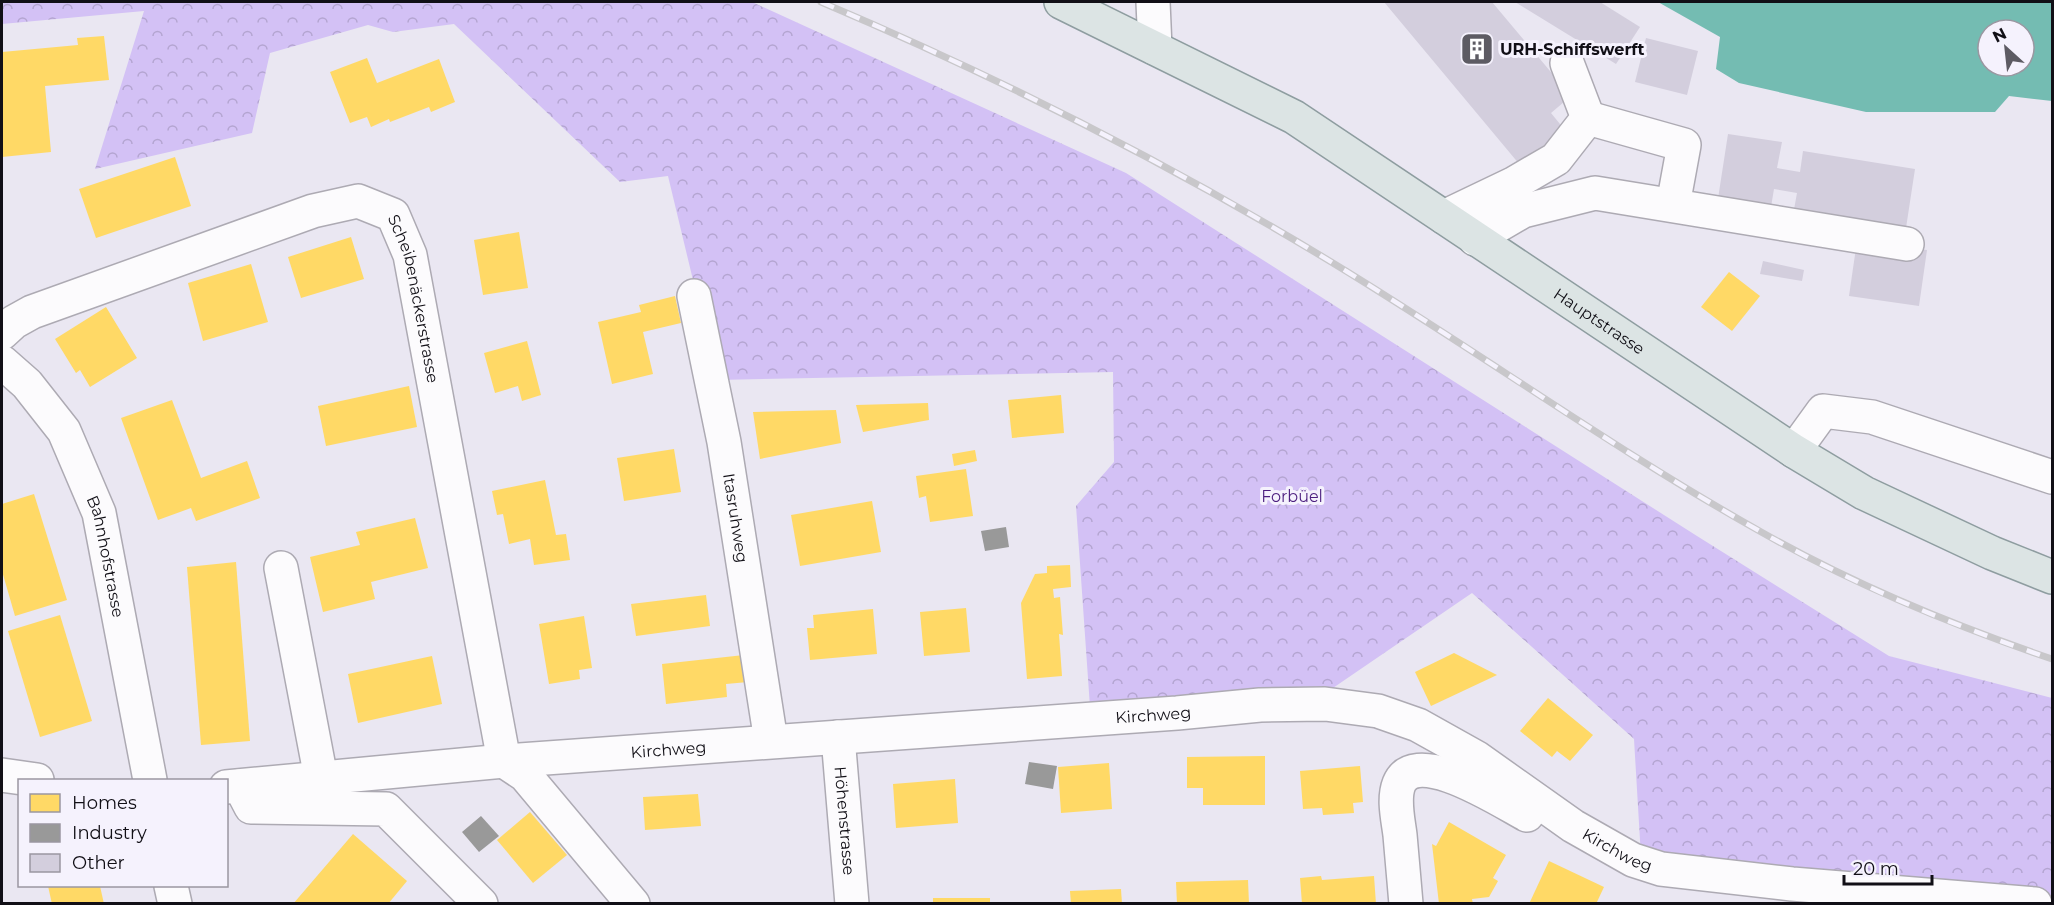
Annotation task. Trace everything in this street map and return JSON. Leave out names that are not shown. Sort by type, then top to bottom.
[{"type":"main road","name":"Hauptstrasse","points":[[1061,2],[1294,117],[1794,451],[1864,493],[1992,553],[2052,577]]},
{"type":"street","points":[[1153,2],[1155,48]]},
{"type":"street","points":[[1567,63],[1588,118]]},
{"type":"street","points":[[1444,217],[1513,184],[1556,159],[1588,118]]},
{"type":"street","points":[[1588,118],[1683,145],[1672,205]]},
{"type":"street","points":[[1475,239],[1523,211],[1595,193],[1907,244]]},
{"type":"street","name":"Scheibenäckerstrasse","points":[[2,333],[14,322],[32,312],[313,212],[358,201],[393,215],[410,255],[504,761]]},
{"type":"street","name":"Itasruhweg","points":[[694,296],[724,442],[771,741]]},
{"type":"street","name":"Bahnhofstrasse","points":[[2,362],[27,384],[64,431],[99,513],[150,779]]},
{"type":"street","points":[[1794,451],[1823,411],[1872,417],[2052,477]]},
{"type":"street","points":[[281,568],[321,778]]},
{"type":"street","name":"Kirchweg","points":[[233,786],[504,761],[1177,713],[1260,705],[1325,704],[1378,711],[1418,725],[1477,758],[1573,826],[1632,861],[1661,869],[1704,876],[1931,900],[2036,903]]},
{"type":"street","name":"Höhenstrasse","points":[[838,737],[852,903]]},
{"type":"street","points":[[504,761],[525,775],[633,903]]},
{"type":"street","points":[[1406,903],[1396,803],[1399,784],[1405,775],[1415,771],[1452,775],[1548,826],[1573,826]]},
{"type":"street","points":[[2,775],[30,779]]},
{"type":"street","points":[[233,786],[251,807],[386,808],[481,903]]},
{"type":"street","points":[[171,887],[174,903]]},
{"type":"green space","name":"Forbüel","points":[[2,2],[752,2],[1126,173],[1889,656],[2052,698],[2052,896],[1704,871],[1641,857],[1634,739],[1472,593],[1330,690],[1090,707],[1076,506],[1114,462],[1113,372],[717,380],[668,176],[620,182],[454,24],[393,32],[368,25],[270,53],[252,133],[95,169],[144,11],[2,24]]},
{"type":"shaded area","points":[[1658,2],[2052,2],[2052,101],[2009,96],[1995,112],[1866,112],[1739,83],[1716,69],[1720,37]]},
{"type":"building: Homes","points":[[104,36],[109,80],[45,86],[51,152],[2,157],[2,52],[78,45],[77,38]]},
{"type":"building: Homes","points":[[367,58],[377,83],[439,59],[455,102],[431,112],[429,107],[371,127],[367,117],[350,123],[330,72]]},
{"type":"building: Homes","points":[[175,157],[191,206],[96,238],[79,189]]},
{"type":"building: Homes","points":[[519,232],[528,288],[483,295],[474,240]]},
{"type":"building: Homes","points":[[351,237],[364,279],[301,298],[288,257]]},
{"type":"building: Homes","points":[[251,264],[268,322],[203,341],[188,283]]},
{"type":"building: Homes","points":[[1729,272],[1760,296],[1732,331],[1701,307]]},
{"type":"building: Homes","points":[[675,296],[681,323],[643,332],[653,374],[612,384],[598,322],[641,312],[639,305]]},
{"type":"building: Homes","points":[[106,307],[137,358],[90,387],[80,370],[76,373],[55,339]]},
{"type":"building: Homes","points":[[527,341],[541,395],[522,401],[518,386],[495,393],[484,353]]},
{"type":"building: Homes","points":[[409,386],[417,427],[326,446],[318,406]]},
{"type":"building: Homes","points":[[1061,395],[1064,433],[1012,438],[1008,400]]},
{"type":"building: Homes","points":[[172,400],[201,478],[247,461],[260,498],[196,521],[191,508],[158,520],[121,418]]},
{"type":"building: Homes","points":[[928,403],[929,420],[863,432],[856,405]]},
{"type":"building: Homes","points":[[836,410],[841,443],[760,459],[753,412]]},
{"type":"building: Homes","points":[[674,449],[681,492],[624,501],[617,458]]},
{"type":"building: Homes","points":[[975,450],[977,461],[954,466],[952,454]]},
{"type":"building: Homes","points":[[966,469],[973,516],[930,522],[926,496],[919,498],[916,476]]},
{"type":"building: Homes","points":[[545,480],[556,535],[566,534],[570,560],[534,565],[530,539],[509,544],[503,514],[497,515],[492,491]]},
{"type":"building: Homes","points":[[34,494],[67,600],[15,616],[2,571],[2,504]]},
{"type":"building: Homes","points":[[872,501],[881,552],[800,566],[791,515]]},
{"type":"building: Homes","points":[[415,518],[428,568],[371,582],[375,599],[323,612],[310,557],[360,545],[356,532]]},
{"type":"building: Homes","points":[[236,562],[250,741],[201,745],[187,567]]},
{"type":"building: Homes","points":[[1070,565],[1071,587],[1053,589],[1054,598],[1060,597],[1063,635],[1059,634],[1062,676],[1027,679],[1021,603],[1035,574],[1047,573],[1047,566]]},
{"type":"building: Homes","points":[[706,595],[710,626],[636,636],[631,604]]},
{"type":"building: Homes","points":[[966,608],[970,652],[924,656],[920,612]]},
{"type":"building: Homes","points":[[873,609],[877,654],[810,660],[807,628],[814,628],[813,615]]},
{"type":"building: Homes","points":[[60,615],[92,721],[40,737],[8,631]]},
{"type":"building: Homes","points":[[584,616],[592,668],[579,670],[580,679],[549,684],[539,624]]},
{"type":"building: Homes","points":[[1454,653],[1497,675],[1431,706],[1415,672]]},
{"type":"building: Homes","points":[[744,655],[748,682],[726,684],[727,697],[666,704],[662,664]]},
{"type":"building: Homes","points":[[432,656],[442,704],[358,723],[348,674]]},
{"type":"building: Homes","points":[[1548,698],[1593,735],[1570,761],[1557,751],[1552,757],[1520,731]]},
{"type":"building: Homes","points":[[1265,756],[1265,805],[1203,805],[1203,788],[1187,788],[1187,757]]},
{"type":"building: Homes","points":[[1109,763],[1112,809],[1061,813],[1058,767]]},
{"type":"building: Homes","points":[[1360,766],[1363,802],[1353,803],[1354,813],[1323,815],[1322,808],[1303,809],[1300,771]]},
{"type":"building: Homes","points":[[955,779],[958,823],[896,828],[893,784]]},
{"type":"building: Homes","points":[[698,794],[701,826],[645,830],[643,797]]},
{"type":"building: Homes","points":[[530,812],[567,855],[533,883],[497,840]]},
{"type":"building: Homes","points":[[1449,822],[1506,855],[1493,878],[1498,881],[1489,897],[1472,899],[1473,904],[1439,904],[1432,844],[1436,846]]},
{"type":"building: Homes","points":[[353,834],[407,881],[388,904],[293,904]]},
{"type":"building: Homes","points":[[1549,861],[1604,887],[1596,904],[1529,904]]},
{"type":"building: Homes","points":[[1321,876],[1322,880],[1374,876],[1376,904],[1302,904],[1300,878]]},
{"type":"building: Homes","points":[[1248,880],[1249,904],[1177,904],[1176,882]]},
{"type":"building: Homes","points":[[48,887],[100,887],[104,904],[52,904]]},
{"type":"building: Homes","points":[[1121,889],[1122,904],[1071,904],[1070,891]]},
{"type":"building: Homes","points":[[933,898],[990,898],[990,904],[933,904]]},
{"type":"building: Industry","points":[[1006,527],[1009,547],[985,551],[981,531]]},
{"type":"building: Industry","points":[[1029,762],[1057,766],[1053,789],[1025,784]]},
{"type":"building: Industry","points":[[481,816],[499,836],[479,852],[462,832]]},
{"type":"building: Other","name":"URH-Schiffswerft","points":[[1384,2],[1492,2],[1571,96],[1551,113],[1564,129],[1520,165]]},
{"type":"building: Other","points":[[1515,2],[1600,2],[1640,27],[1616,64]]},
{"type":"building: Other","points":[[1646,38],[1698,51],[1687,95],[1635,82]]},
{"type":"building: Other","points":[[1728,134],[1782,142],[1777,168],[1800,172],[1803,151],[1915,169],[1906,228],[1793,215],[1797,193],[1774,189],[1770,213],[1717,205]]},
{"type":"building: Other","points":[[1857,241],[1927,250],[1919,306],[1849,296]]},
{"type":"building: Other","points":[[1763,261],[1804,270],[1802,281],[1760,274]]},
{"type":"railway","points":[[821,2],[1023,94],[1219,196],[1346,271],[1657,470],[1798,552],[1904,603],[2052,659]]},
{"type":"place","name":"URH-Schiffswerft","points":[[1477,49]]}]
